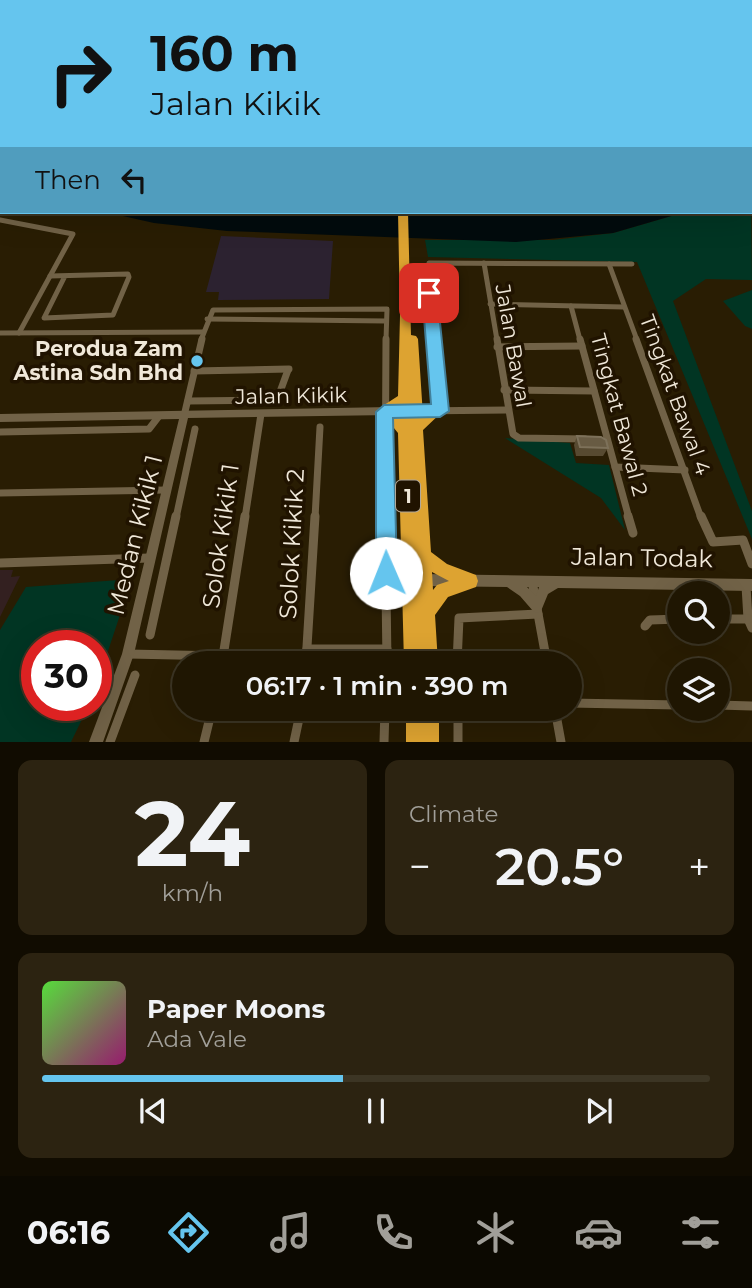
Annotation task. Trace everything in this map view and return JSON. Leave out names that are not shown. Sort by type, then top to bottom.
[{"type":"highway","name":"1","points":[[403,214],[406,316],[411,325],[410,405],[419,580],[414,651]]},
{"type":"highway","points":[[385,412],[410,405],[438,411]]},
{"type":"highway","points":[[385,412],[411,429],[438,411]]},
{"type":"highway","name":"1","points":[[411,429],[425,557],[419,580],[428,612],[429,651]]},
{"type":"highway","points":[[425,557],[442,570],[470,581]]},
{"type":"highway","points":[[428,612],[443,591],[470,581]]},
{"type":"highway","points":[[415,721],[415,742]]},
{"type":"highway","points":[[430,721],[430,742]]},
{"type":"street","points":[[0,220],[73,234],[19,333]]},
{"type":"street","points":[[507,410],[438,411],[427,266],[433,262],[632,264]]},
{"type":"street","name":"Jalan Bawal","points":[[484,263],[513,434],[519,438],[607,439]]},
{"type":"street","name":"Tingkat Bawal 4","points":[[609,264],[709,539],[713,542],[743,540],[752,564]]},
{"type":"street","points":[[50,276],[128,274],[129,277],[113,315],[44,318],[65,276]]},
{"type":"street","points":[[490,304],[624,307]]},
{"type":"street","name":"Tingkat Bawal 2","points":[[571,306],[633,533]]},
{"type":"street","points":[[184,416],[203,332],[207,319],[214,310],[385,308],[387,649],[307,649]]},
{"type":"street","points":[[207,319],[386,321]]},
{"type":"street","points":[[0,334],[203,332]]},
{"type":"street","points":[[497,347],[582,346]]},
{"type":"street","name":"Jalan Kikik","points":[[188,401],[277,400],[281,396],[289,369],[194,371]]},
{"type":"street","points":[[504,390],[594,391]]},
{"type":"street","name":"Jalan Kikik","points":[[4,418],[385,412]]},
{"type":"street","name":"Solok Kikik 1","points":[[224,651],[261,414]]},
{"type":"street","name":"Jalan Kikik","points":[[1,432],[149,429],[159,416]]},
{"type":"street","name":"Medan Kikik 1","points":[[96,742],[128,654],[184,416]]},
{"type":"street","points":[[1,432],[4,418]]},
{"type":"street","name":"Solok Kikik 2","points":[[307,649],[320,427]]},
{"type":"street","name":"Medan Kikik 1","points":[[150,635],[195,433],[181,437]]},
{"type":"street","points":[[615,467],[685,470]]},
{"type":"street","points":[[0,493],[166,491]]},
{"type":"street","points":[[0,563],[149,558]]},
{"type":"street","name":"Jalan Todak","points":[[533,581],[544,578],[750,584]]},
{"type":"street","name":"Jalan Todak","points":[[419,580],[507,580],[558,584],[750,584]]},
{"type":"street","points":[[507,580],[524,592],[538,611]]},
{"type":"street","points":[[533,581],[545,651]]},
{"type":"street","points":[[538,611],[544,590],[558,584]]},
{"type":"street","points":[[750,584],[748,619],[752,628]]},
{"type":"street","points":[[458,651],[459,618],[538,611]]},
{"type":"street","points":[[138,613],[155,613]]},
{"type":"street","points":[[730,619],[748,619]]},
{"type":"street","points":[[645,626],[650,620],[667,620]]},
{"type":"street","points":[[128,654],[172,656]]},
{"type":"street","points":[[110,742],[135,675]]},
{"type":"street","points":[[118,686],[132,687]]},
{"type":"street","points":[[582,703],[667,705]]},
{"type":"street","points":[[730,705],[752,706]]},
{"type":"street","points":[[204,742],[209,721]]},
{"type":"street","points":[[294,742],[298,721]]},
{"type":"street","points":[[384,742],[385,721]]},
{"type":"street","points":[[458,721],[458,742]]},
{"type":"street","points":[[557,721],[561,742]]},
{"type":"shaded area","points":[[114,214],[678,214],[613,233],[516,242],[227,231],[154,223]]},
{"type":"shaded area","points":[[221,236],[333,241],[329,299],[218,300],[219,292],[206,292]]},
{"type":"shaded area","points":[[0,570],[13,570],[11,577],[20,576],[0,617]]},
{"type":"green space","points":[[678,214],[751,214],[752,280],[706,279],[673,301],[752,511],[752,539],[637,262],[428,257],[425,240],[553,240],[613,233]]},
{"type":"green space","points":[[752,290],[752,329],[745,326],[723,301]]},
{"type":"green space","points":[[505,438],[570,443],[576,463],[609,465],[625,530],[601,498]]},
{"type":"green space","points":[[132,579],[112,639],[112,630],[21,630],[21,721],[81,721],[71,742],[0,742],[0,630],[26,587]]},
{"type":"building","points":[[577,436],[601,437],[606,440],[608,448],[580,447]]},
{"type":"place","name":"Perodua Zam Astina Sdn Bhd","points":[[197,361]]},
{"type":"route","points":[[386,573],[384,412],[440,411],[429,293]]}]
